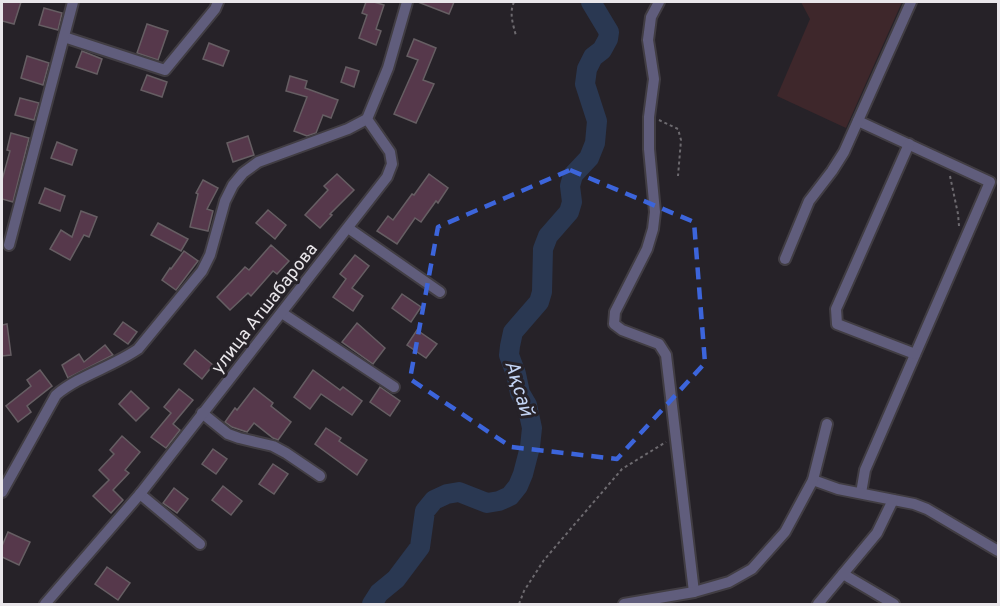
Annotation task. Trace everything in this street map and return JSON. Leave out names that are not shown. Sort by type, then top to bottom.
[{"type":"street","points":[[9,245],[74,2]]},
{"type":"street","points":[[64,37],[165,70],[215,9],[218,2]]},
{"type":"street","points":[[2,492],[56,395],[66,386],[128,356],[138,348],[202,271],[210,255],[225,201],[233,185],[243,173],[258,162],[348,129],[367,119],[388,68],[407,2]]},
{"type":"street","points":[[659,2],[651,17],[648,40],[654,79],[649,117],[649,149],[655,212],[647,249],[615,312],[615,324],[622,330],[659,344],[666,355],[694,592]]},
{"type":"street","points":[[785,259],[809,201],[844,152],[910,2]]},
{"type":"street","name":"улица Атшабарова","points":[[45,604],[140,494],[387,177],[392,164],[390,152],[367,119]]},
{"type":"street","points":[[858,121],[990,182],[865,470],[861,493]]},
{"type":"street","points":[[909,144],[836,309],[837,324],[915,354]]},
{"type":"street","points":[[348,228],[440,292]]},
{"type":"street","points":[[282,313],[394,387]]},
{"type":"street","points":[[202,413],[228,434],[273,446],[320,476]]},
{"type":"street","points":[[624,604],[694,592],[729,582],[752,569],[785,532],[813,480],[827,424]]},
{"type":"street","points":[[813,480],[838,489],[927,509],[999,551]]},
{"type":"street","points":[[140,494],[200,544]]},
{"type":"street","points":[[818,604],[877,533],[893,500]]},
{"type":"street","points":[[843,574],[894,604]]},
{"type":"path","points":[[514,2],[511,17],[516,36]]},
{"type":"path","points":[[649,117],[678,129],[681,140],[678,176]]},
{"type":"path","points":[[947,162],[958,214],[960,250]]},
{"type":"path","points":[[519,604],[524,591],[544,560],[622,469],[676,436]]},
{"type":"highlighted area","points":[[570,170],[694,222],[705,363],[617,459],[511,447],[410,379],[438,227]]},
{"type":"shaded area","points":[[801,2],[902,2],[846,128],[777,96],[810,19]]},
{"type":"building","points":[[2,2],[21,2],[14,24],[2,21]]},
{"type":"building","points":[[366,2],[384,5],[376,29],[381,31],[376,45],[359,38],[367,15],[362,13]]},
{"type":"building","points":[[418,2],[454,2],[449,14]]},
{"type":"building","points":[[44,8],[62,13],[58,30],[39,25]]},
{"type":"building","points":[[147,24],[168,31],[158,60],[137,53]]},
{"type":"building","points":[[414,39],[436,48],[423,80],[434,84],[416,123],[394,114],[418,60],[407,56]]},
{"type":"building","points":[[209,43],[229,51],[223,66],[203,59]]},
{"type":"building","points":[[82,51],[102,59],[97,74],[76,67]]},
{"type":"building","points":[[27,56],[49,63],[43,85],[21,78]]},
{"type":"building","points":[[346,67],[359,71],[354,87],[341,82]]},
{"type":"building","points":[[147,75],[167,82],[162,97],[141,90]]},
{"type":"building","points":[[290,76],[307,81],[305,88],[338,100],[331,118],[323,115],[316,133],[307,136],[294,131],[307,97],[286,91]]},
{"type":"building","points":[[20,98],[39,103],[34,120],[15,115]]},
{"type":"building","points":[[11,133],[29,138],[13,202],[2,199],[2,180],[10,151],[7,150]]},
{"type":"building","points":[[248,136],[254,155],[233,162],[227,143]]},
{"type":"building","points":[[57,142],[77,150],[72,165],[51,158]]},
{"type":"building","points":[[337,174],[354,190],[330,214],[332,215],[320,228],[305,215],[328,190],[324,186]]},
{"type":"building","points":[[429,174],[448,188],[421,222],[415,218],[397,244],[377,231],[388,216],[393,220]]},
{"type":"building","points":[[203,180],[218,188],[207,209],[213,211],[208,231],[190,227],[198,194],[196,193]]},
{"type":"building","points":[[45,188],[65,196],[60,211],[39,203]]},
{"type":"building","points":[[268,210],[286,225],[275,239],[256,223]]},
{"type":"building","points":[[81,211],[97,217],[89,237],[84,235],[70,260],[50,249],[61,230],[72,237]]},
{"type":"building","points":[[158,223],[188,239],[181,251],[151,235]]},
{"type":"building","points":[[271,245],[289,261],[277,274],[273,271],[251,296],[248,293],[230,310],[217,297],[245,267],[249,270]]},
{"type":"building","points":[[184,251],[198,261],[176,290],[162,280]]},
{"type":"building","points":[[355,255],[369,266],[352,288],[363,296],[353,311],[333,297],[346,279],[340,274]]},
{"type":"building","points":[[402,294],[421,307],[411,322],[392,308]]},
{"type":"building","points":[[123,322],[137,332],[128,344],[114,334]]},
{"type":"building","points":[[357,323],[385,348],[373,364],[342,342]]},
{"type":"building","points":[[7,324],[11,355],[2,356],[2,325]]},
{"type":"building","points":[[417,330],[437,344],[426,358],[407,345]]},
{"type":"building","points":[[105,345],[113,355],[68,378],[62,365],[79,354],[84,362]]},
{"type":"building","points":[[195,350],[213,365],[202,379],[184,364]]},
{"type":"building","points":[[40,370],[52,386],[27,406],[31,412],[18,422],[6,406],[31,386],[27,380]]},
{"type":"building","points":[[313,370],[340,390],[343,387],[362,401],[352,415],[321,394],[310,409],[294,397]]},
{"type":"building","points":[[380,387],[400,401],[390,416],[370,402]]},
{"type":"building","points":[[254,388],[273,403],[271,406],[291,422],[278,440],[254,423],[247,432],[225,422]]},
{"type":"building","points":[[179,389],[193,400],[173,424],[180,430],[166,448],[151,437],[171,413],[164,407]]},
{"type":"building","points":[[131,391],[149,408],[136,421],[119,404]]},
{"type":"building","points":[[326,428],[341,438],[339,441],[367,460],[357,475],[315,444]]},
{"type":"building","points":[[122,436],[140,452],[125,470],[129,473],[113,490],[123,500],[111,513],[93,496],[109,480],[99,470],[114,454],[110,450]]},
{"type":"building","points":[[213,449],[227,459],[216,474],[202,464]]},
{"type":"building","points":[[273,464],[288,474],[274,494],[259,484]]},
{"type":"building","points":[[223,486],[242,501],[231,515],[212,500]]},
{"type":"building","points":[[174,488],[188,499],[177,513],[163,503]]},
{"type":"building","points":[[8,532],[30,542],[19,565],[2,557],[2,546]]},
{"type":"building","points":[[107,567],[130,583],[118,600],[95,584]]},
{"type":"waterway","name":"Ақсай","points":[[372,604],[379,593],[396,579],[420,547],[425,511],[434,500],[459,492],[487,503],[499,501],[510,496],[518,486],[523,474],[532,428],[527,405],[520,393],[509,355],[510,346],[513,332],[539,302],[542,292],[543,249],[548,236],[569,212],[572,202],[570,186],[573,175],[589,158],[595,143],[597,121],[585,84],[587,69],[593,57],[602,50],[609,32],[591,2]]}]
